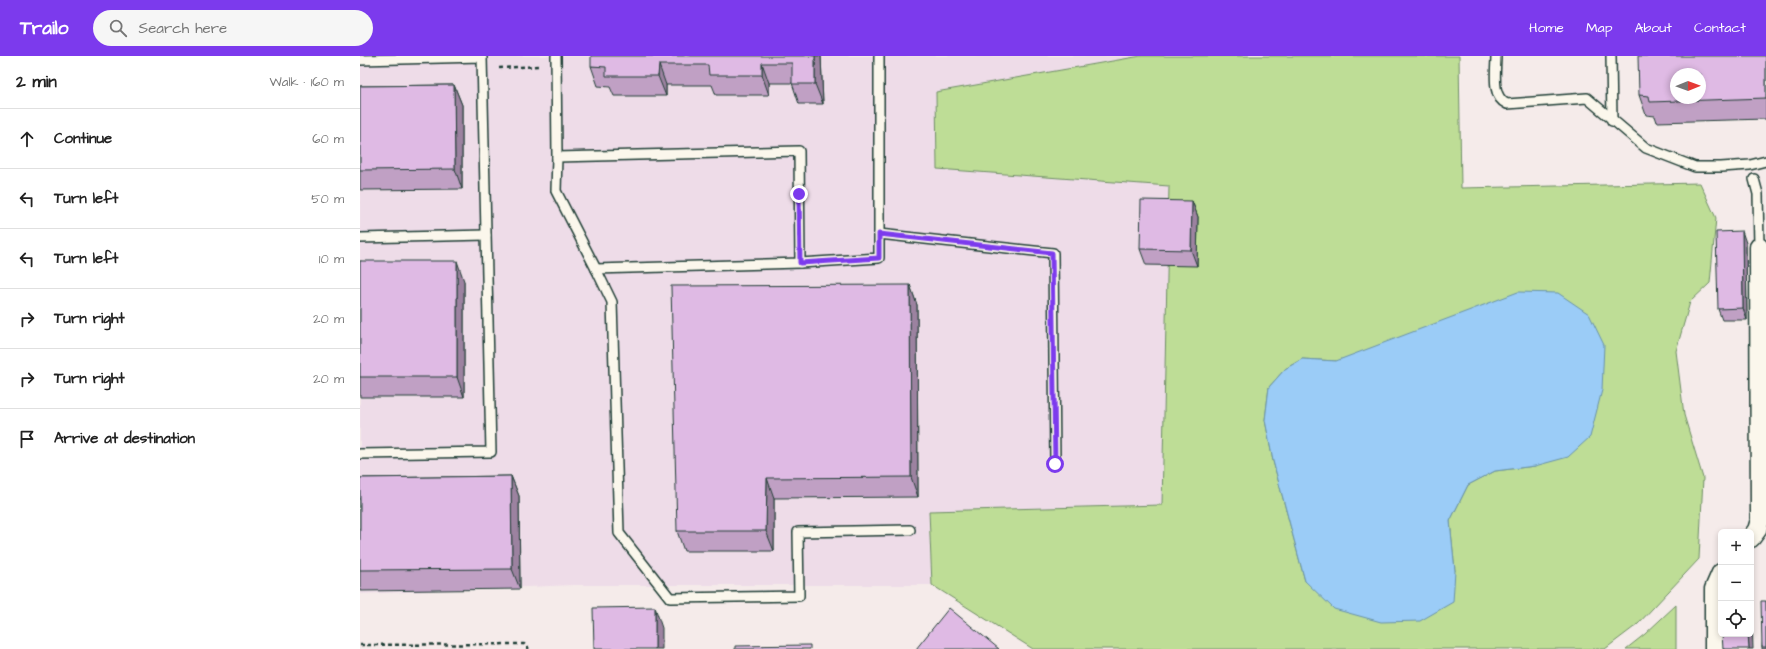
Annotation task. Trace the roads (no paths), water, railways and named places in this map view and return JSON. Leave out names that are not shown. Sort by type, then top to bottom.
[{"type":"street","points":[[1754,534],[1760,520],[1763,380],[1759,247]]},
{"type":"street","points":[[1714,649],[1714,589],[1718,580]]},
{"type":"lane","points":[[596,269],[800,263],[879,258],[878,56]]},
{"type":"lane","points":[[1496,56],[1497,94],[1500,101],[1507,104],[1587,98],[1612,121],[1646,148],[1695,167],[1728,167],[1750,165],[1766,161]]},
{"type":"lane","points":[[1611,56],[1612,121]]},
{"type":"lane","points":[[360,60],[482,57],[491,452],[360,454]]},
{"type":"lane","points":[[556,60],[556,191],[612,302],[619,534],[670,598],[799,596],[798,532],[910,530]]},
{"type":"lane","points":[[557,157],[799,151],[800,263]]},
{"type":"lane","points":[[1754,179],[1758,194],[1759,247]]},
{"type":"lane","points":[[879,234],[1052,253],[1055,464]]},
{"type":"lane","points":[[360,238],[486,235]]},
{"type":"water","points":[[1518,292],[1558,293],[1589,314],[1604,345],[1602,390],[1590,437],[1568,457],[1535,466],[1495,471],[1468,485],[1450,521],[1455,571],[1453,602],[1420,621],[1381,622],[1334,609],[1305,581],[1273,461],[1265,420],[1269,387],[1285,369],[1302,359],[1336,361]]}]
